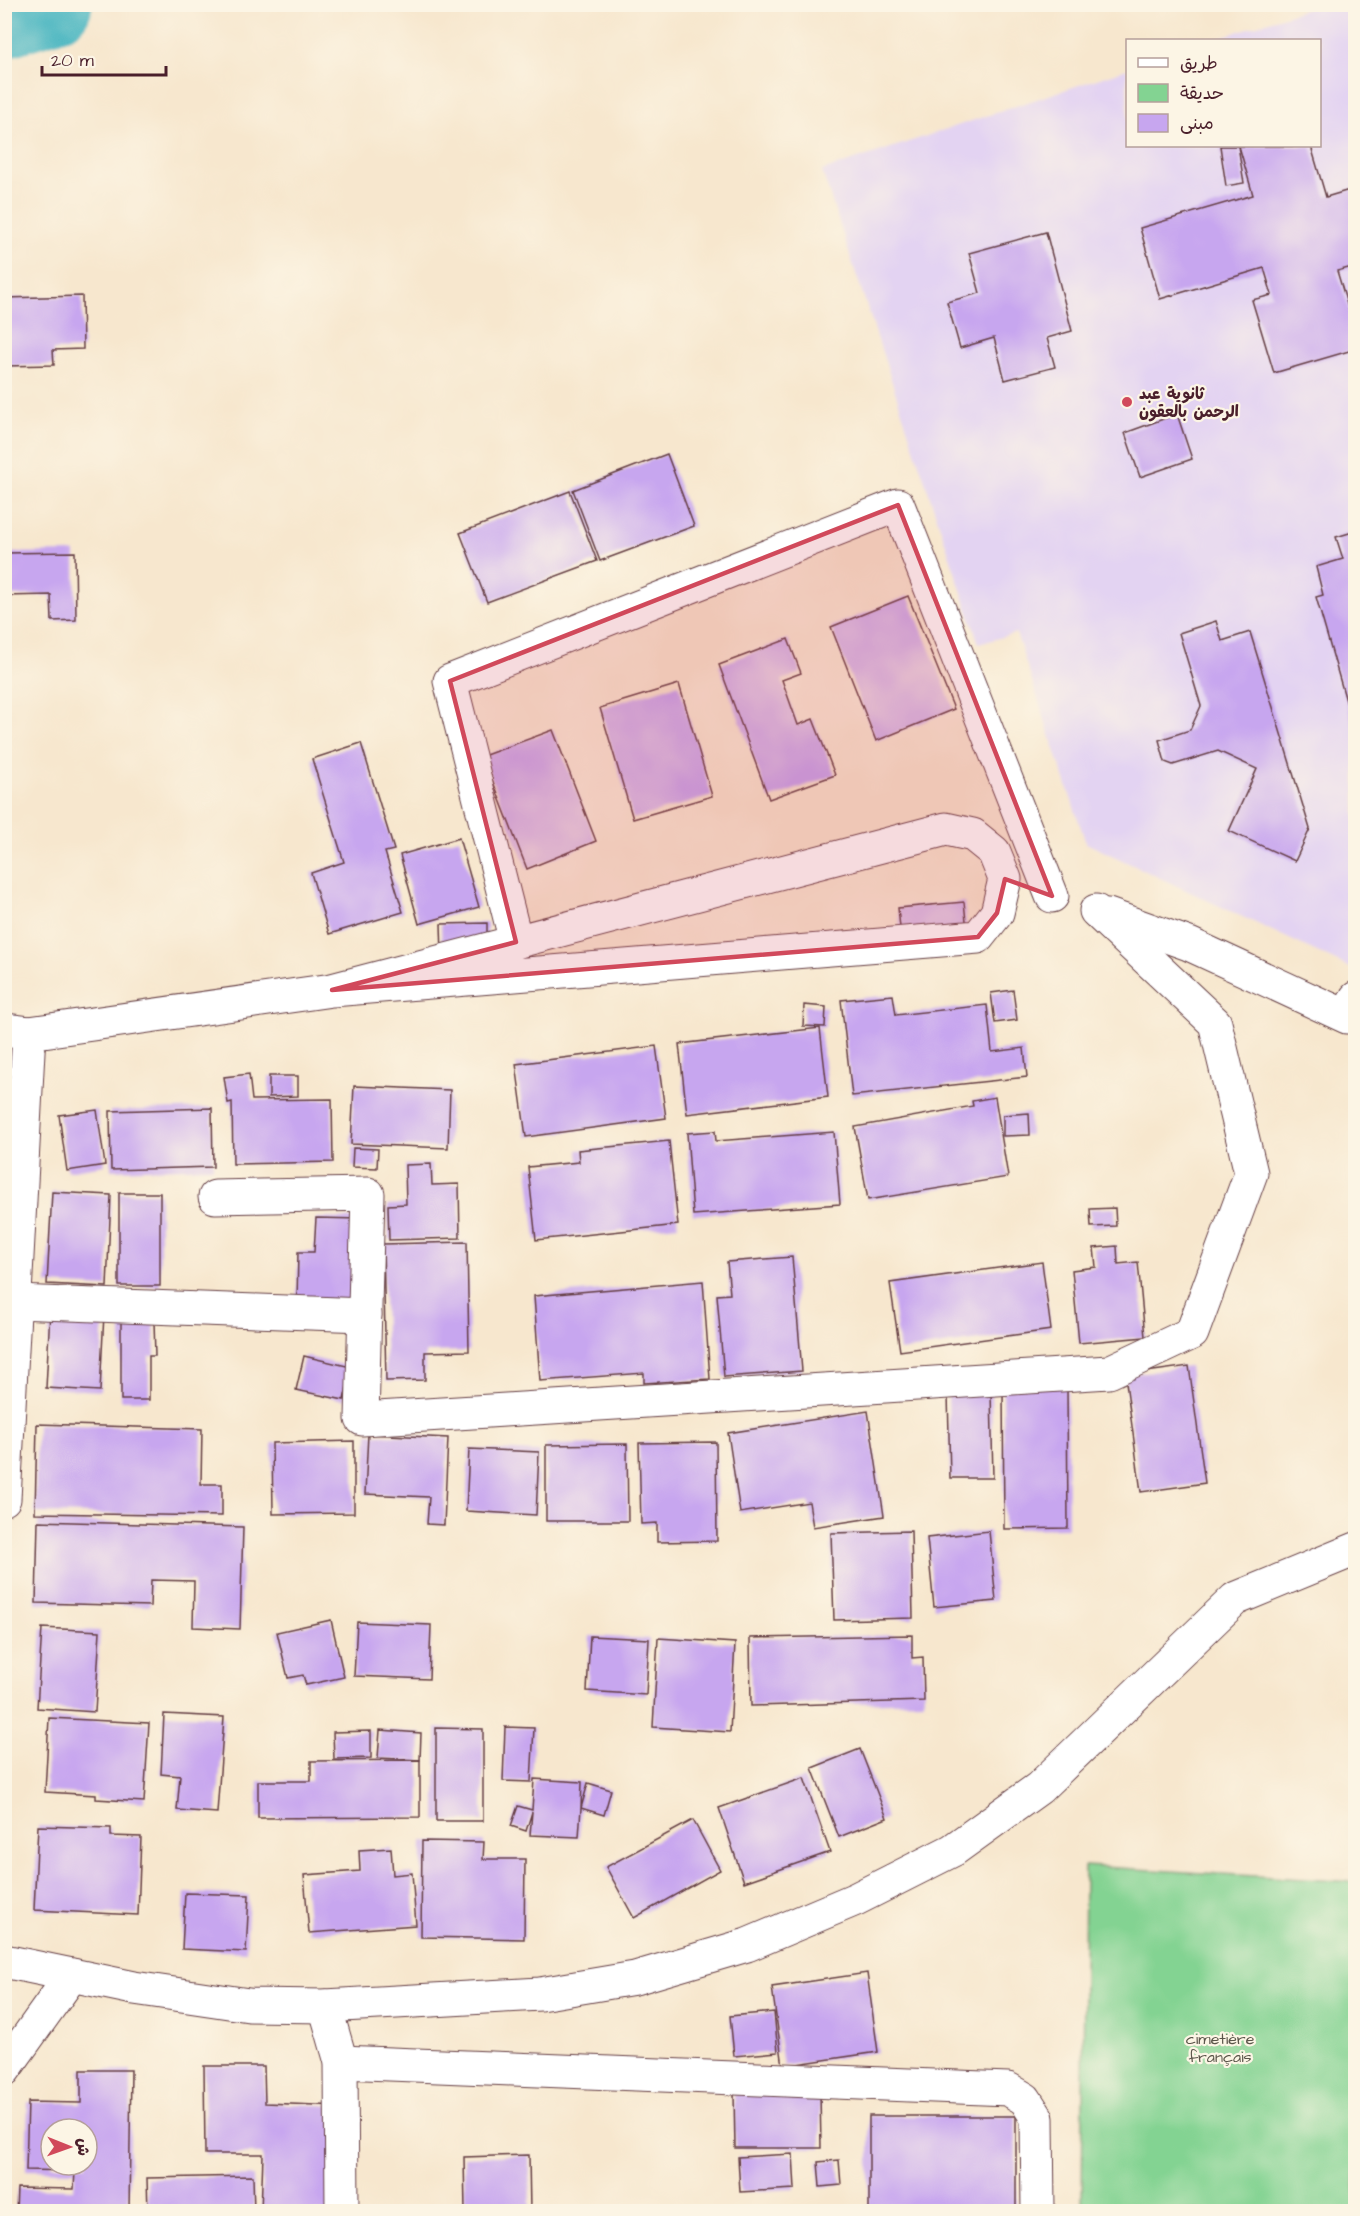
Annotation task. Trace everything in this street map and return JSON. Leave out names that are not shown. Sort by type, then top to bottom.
[{"type":"street","points":[[516,942],[450,681],[898,505],[1052,896]]},
{"type":"street","points":[[4,1499],[15,1302],[17,1031],[332,990],[978,937],[997,913],[1005,879],[993,852],[973,835],[946,829],[332,990]]},
{"type":"street","points":[[1005,879],[1189,944],[1347,1017],[1356,998]]},
{"type":"street","points":[[216,1197],[368,1194],[362,1419],[1109,1372],[1191,1333],[1251,1173],[1215,1023],[1096,911]]},
{"type":"street","points":[[15,1302],[365,1315]]},
{"type":"street","points":[[4,1961],[134,1988],[249,2005],[324,2006],[540,1994],[635,1978],[747,1945],[855,1899],[953,1850],[1039,1788],[1235,1599],[1356,1549]]},
{"type":"street","points":[[4,2070],[72,1975]]},
{"type":"street","points":[[324,2006],[341,2062],[342,2211]]},
{"type":"street","points":[[341,2062],[1008,2089],[1025,2099],[1037,2118],[1038,2211]]},
{"type":"highlighted area","points":[[898,505],[1052,896],[1005,879],[997,913],[978,937],[332,990],[516,942],[450,681]]},
{"type":"shaded area","name":"ثانوية عبد الرحمن بالعقون","points":[[1319,5],[1355,5],[1355,970],[1086,843],[1016,633],[979,644],[822,171],[1126,69],[1126,147],[1321,147],[1321,39],[1215,39]]},
{"type":"green space","name":"cimetière français","points":[[1085,1866],[1355,1882],[1355,2211],[1082,2211]]},
{"type":"building","points":[[1220,147],[1238,147],[1244,183],[1226,186]]},
{"type":"building","points":[[1239,147],[1311,147],[1326,197],[1356,188],[1356,266],[1337,271],[1356,334],[1356,349],[1274,373],[1252,300],[1272,295],[1264,268],[1160,299],[1140,228],[1253,195]]},
{"type":"building","points":[[1046,232],[1072,331],[1047,338],[1055,367],[1005,380],[994,338],[960,348],[947,302],[980,293],[969,253]]},
{"type":"building","points":[[82,296],[83,349],[53,350],[54,365],[4,366],[4,298]]},
{"type":"building","points":[[1177,414],[1192,459],[1140,477],[1125,433]]},
{"type":"building","points":[[667,454],[694,526],[600,561],[573,490]]},
{"type":"building","points":[[570,491],[597,561],[487,602],[460,533]]},
{"type":"building","points":[[1356,531],[1355,732],[1316,597],[1323,595],[1316,567],[1343,559],[1336,537]]},
{"type":"building","points":[[75,552],[76,620],[52,621],[51,595],[4,596],[4,553]]},
{"type":"building","points":[[908,596],[954,709],[876,741],[831,627]]},
{"type":"building","points":[[1216,621],[1222,641],[1250,632],[1310,829],[1295,861],[1229,831],[1257,769],[1218,751],[1173,765],[1165,762],[1159,740],[1190,730],[1201,706],[1179,633]]},
{"type":"building","points":[[788,639],[801,673],[782,680],[798,725],[813,719],[835,775],[769,799],[719,665]]},
{"type":"building","points":[[679,684],[712,796],[633,819],[600,708]]},
{"type":"building","points":[[553,730],[596,841],[527,869],[483,756]]},
{"type":"building","points":[[361,743],[394,850],[385,852],[403,912],[329,934],[311,873],[344,862],[312,759]]},
{"type":"building","points":[[459,838],[479,907],[419,924],[400,855]]},
{"type":"building","points":[[964,902],[968,940],[902,947],[898,908]]},
{"type":"building","points":[[487,923],[487,955],[442,956],[441,924]]},
{"type":"building","points":[[1013,990],[1017,1020],[995,1023],[991,993]]},
{"type":"building","points":[[893,995],[896,1015],[987,1005],[992,1052],[1024,1048],[1027,1077],[852,1096],[841,1000]]},
{"type":"building","points":[[804,1005],[826,1007],[825,1027],[803,1026]]},
{"type":"building","points":[[820,1028],[828,1097],[687,1114],[679,1044]]},
{"type":"building","points":[[656,1046],[666,1118],[526,1137],[516,1064]]},
{"type":"building","points":[[249,1074],[252,1100],[332,1099],[333,1162],[233,1164],[232,1102],[228,1103],[224,1077]]},
{"type":"building","points":[[269,1076],[298,1076],[298,1096],[269,1097]]},
{"type":"building","points":[[354,1086],[450,1090],[448,1148],[351,1144]]},
{"type":"building","points":[[995,1097],[1008,1177],[868,1200],[855,1127],[973,1106],[972,1101]]},
{"type":"building","points":[[212,1108],[213,1167],[111,1170],[110,1111]]},
{"type":"building","points":[[97,1110],[105,1165],[67,1171],[59,1115]]},
{"type":"building","points":[[1029,1113],[1030,1135],[1003,1136],[1003,1115]]},
{"type":"building","points":[[715,1131],[716,1141],[834,1132],[840,1204],[693,1215],[687,1133]]},
{"type":"building","points":[[669,1141],[678,1225],[536,1240],[528,1167],[579,1162],[578,1150]]},
{"type":"building","points":[[353,1148],[378,1149],[377,1168],[352,1167]]},
{"type":"building","points":[[431,1164],[432,1185],[459,1184],[460,1238],[389,1240],[388,1205],[406,1204],[405,1165]]},
{"type":"building","points":[[52,1192],[111,1195],[107,1287],[47,1284]]},
{"type":"building","points":[[119,1193],[160,1193],[160,1286],[119,1286]]},
{"type":"building","points":[[1115,1208],[1116,1226],[1091,1227],[1090,1209]]},
{"type":"building","points":[[316,1218],[360,1219],[357,1303],[297,1302],[298,1252],[314,1252]]},
{"type":"building","points":[[467,1242],[469,1351],[425,1352],[425,1380],[386,1381],[383,1244]]},
{"type":"building","points":[[1117,1246],[1118,1264],[1138,1262],[1145,1337],[1079,1343],[1072,1270],[1096,1267],[1094,1248]]},
{"type":"building","points":[[792,1257],[802,1371],[724,1377],[717,1295],[730,1294],[727,1262]]},
{"type":"building","points":[[1042,1262],[1051,1330],[900,1351],[890,1283]]},
{"type":"building","points":[[703,1281],[710,1379],[644,1383],[644,1373],[540,1381],[534,1296]]},
{"type":"building","points":[[50,1311],[104,1314],[100,1391],[46,1388]]},
{"type":"building","points":[[121,1321],[154,1321],[155,1356],[149,1356],[149,1400],[121,1400]]},
{"type":"building","points":[[304,1356],[351,1367],[344,1400],[296,1390]]},
{"type":"building","points":[[1189,1366],[1205,1483],[1141,1492],[1125,1375]]},
{"type":"building","points":[[1067,1386],[1068,1528],[1004,1529],[1003,1387]]},
{"type":"building","points":[[991,1393],[993,1478],[950,1478],[948,1394]]},
{"type":"building","points":[[868,1411],[884,1516],[813,1527],[809,1502],[740,1513],[728,1433]]},
{"type":"building","points":[[37,1424],[202,1429],[201,1484],[222,1484],[222,1516],[35,1513]]},
{"type":"building","points":[[368,1434],[448,1438],[444,1525],[427,1524],[429,1497],[365,1494]]},
{"type":"building","points":[[354,1441],[354,1513],[273,1514],[272,1443]]},
{"type":"building","points":[[716,1442],[717,1541],[657,1542],[657,1523],[641,1524],[639,1443]]},
{"type":"building","points":[[627,1444],[628,1521],[546,1521],[546,1445]]},
{"type":"building","points":[[469,1449],[539,1452],[536,1515],[466,1511]]},
{"type":"building","points":[[38,1521],[243,1527],[240,1629],[193,1627],[194,1581],[151,1580],[150,1606],[36,1603]]},
{"type":"building","points":[[911,1531],[913,1618],[834,1620],[831,1533]]},
{"type":"building","points":[[989,1531],[996,1601],[934,1607],[927,1538]]},
{"type":"building","points":[[331,1620],[344,1677],[306,1685],[303,1675],[288,1678],[277,1632]]},
{"type":"building","points":[[357,1622],[431,1625],[429,1679],[354,1676]]},
{"type":"building","points":[[42,1628],[100,1631],[95,1712],[37,1708]]},
{"type":"building","points":[[912,1635],[912,1658],[923,1657],[924,1701],[751,1706],[750,1638]]},
{"type":"building","points":[[590,1636],[649,1639],[646,1695],[587,1691]]},
{"type":"building","points":[[658,1638],[735,1643],[730,1732],[653,1727]]},
{"type":"building","points":[[164,1714],[224,1717],[217,1813],[177,1810],[180,1776],[161,1774]]},
{"type":"building","points":[[49,1718],[149,1723],[144,1802],[96,1799],[96,1795],[45,1792]]},
{"type":"building","points":[[505,1727],[534,1728],[531,1782],[503,1781]]},
{"type":"building","points":[[436,1728],[483,1729],[483,1821],[436,1821]]},
{"type":"building","points":[[380,1730],[421,1733],[420,1760],[378,1758]]},
{"type":"building","points":[[371,1731],[371,1758],[334,1759],[333,1732]]},
{"type":"building","points":[[860,1749],[887,1818],[839,1837],[812,1768]]},
{"type":"building","points":[[420,1760],[420,1817],[258,1818],[258,1781],[311,1781],[311,1761]]},
{"type":"building","points":[[804,1778],[830,1852],[744,1882],[719,1808]]},
{"type":"building","points":[[534,1779],[582,1782],[579,1837],[530,1835],[532,1812],[526,1831],[511,1826],[518,1806],[532,1810]]},
{"type":"building","points":[[588,1783],[611,1790],[604,1815],[581,1808]]},
{"type":"building","points":[[693,1820],[720,1870],[634,1918],[606,1867]]},
{"type":"building","points":[[38,1826],[111,1828],[111,1836],[141,1837],[138,1915],[34,1910]]},
{"type":"building","points":[[422,1841],[484,1842],[483,1859],[525,1859],[524,1939],[421,1937]]},
{"type":"building","points":[[391,1848],[393,1875],[412,1873],[416,1925],[309,1933],[304,1875],[360,1871],[359,1850]]},
{"type":"building","points":[[185,1893],[249,1895],[246,1952],[182,1949]]},
{"type":"building","points":[[867,1973],[878,2052],[783,2066],[772,1987]]},
{"type":"building","points":[[774,2012],[778,2052],[734,2056],[730,2016]]},
{"type":"building","points":[[204,2066],[264,2066],[265,2103],[341,2106],[338,2212],[261,2212],[263,2154],[205,2154]]},
{"type":"building","points":[[81,2070],[131,2070],[129,2212],[16,2212],[17,2188],[74,2189],[75,2177],[99,2177],[99,2117],[39,2117],[39,2170],[26,2170],[28,2102],[81,2103]]},
{"type":"building","points":[[820,2092],[821,2148],[735,2148],[734,2093]]},
{"type":"building","points":[[869,2116],[1016,2116],[1016,2211],[869,2211]]},
{"type":"building","points":[[793,2154],[795,2189],[740,2192],[738,2157]]},
{"type":"building","points":[[529,2155],[530,2212],[465,2212],[464,2157]]},
{"type":"building","points":[[839,2160],[841,2185],[820,2187],[818,2162]]},
{"type":"building","points":[[253,2176],[254,2212],[148,2212],[147,2178]]},
{"type":"waterway","points":[[4,20],[55,4]]},
{"type":"place","name":"ثانوية عبد الرحمن بالعقون","points":[[1127,402]]}]
